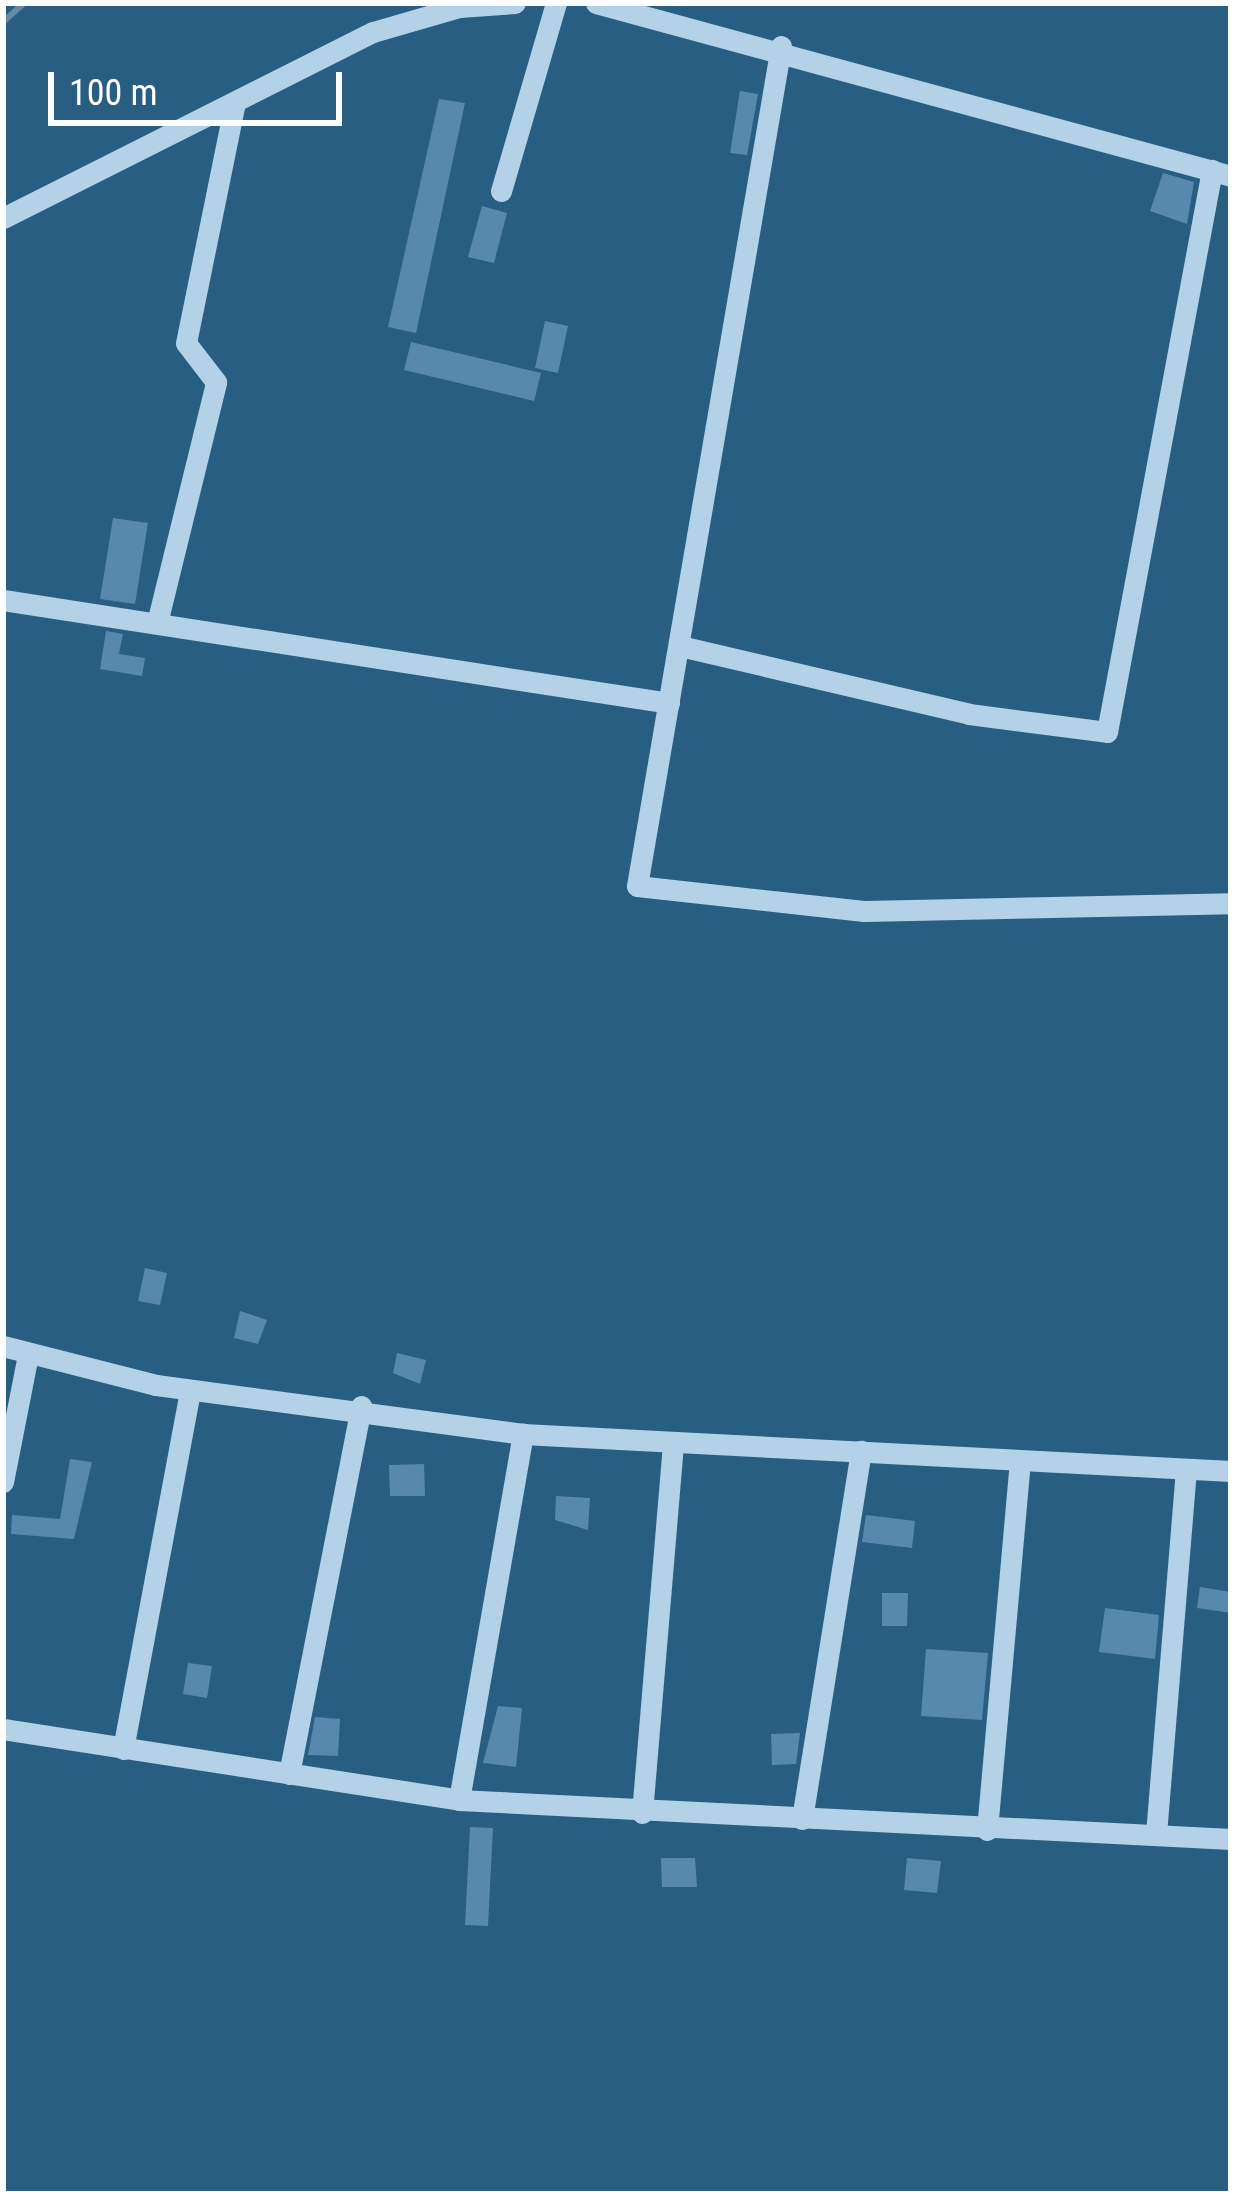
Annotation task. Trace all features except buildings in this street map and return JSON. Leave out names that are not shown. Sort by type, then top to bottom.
[{"type":"street","points":[[3,218],[234,107],[373,32],[459,7],[515,3]]},
{"type":"street","points":[[501,191],[556,3]]},
{"type":"street","points":[[596,3],[781,46],[1222,173],[1107,732],[969,714],[680,646]]},
{"type":"street","points":[[781,46],[636,878],[646,890],[864,911],[1231,903]]},
{"type":"street","points":[[157,622],[216,382],[186,343],[234,107]]},
{"type":"street","points":[[3,600],[669,703]]},
{"type":"street","points":[[3,1346],[190,1390],[362,1406],[524,1434],[674,1447],[861,1451],[1231,1471]]},
{"type":"street","points":[[3,1482],[28,1354]]},
{"type":"street","points":[[123,1749],[190,1390]]},
{"type":"street","points":[[290,1774],[362,1406]]},
{"type":"street","points":[[459,1800],[524,1434]]},
{"type":"street","points":[[642,1813],[674,1447]]},
{"type":"street","points":[[802,1819],[861,1451]]},
{"type":"street","points":[[987,1830],[1020,1460]]},
{"type":"street","points":[[1156,1834],[1186,1470]]},
{"type":"street","points":[[3,1729],[459,1800],[642,1813],[1231,1839]]},
{"type":"waterway","points":[[3,22],[24,3]]}]
